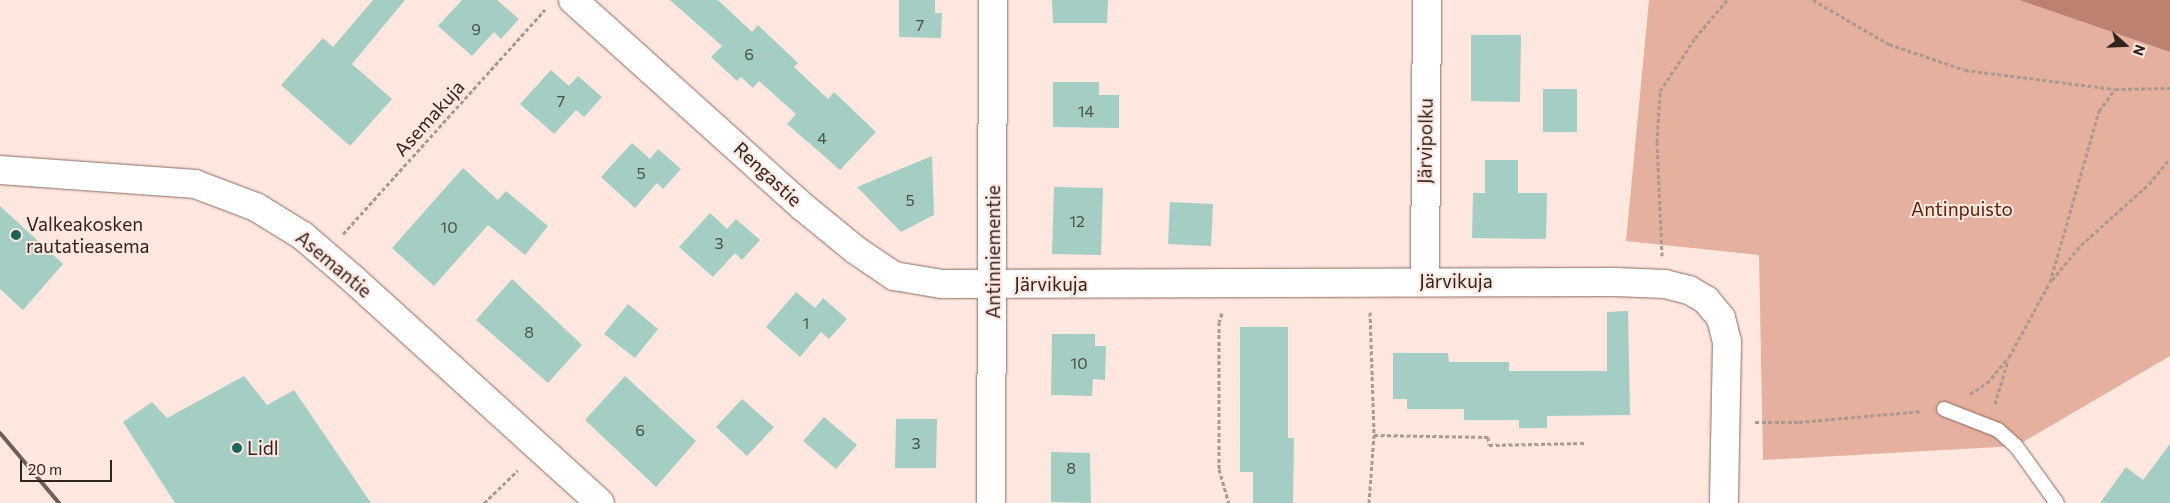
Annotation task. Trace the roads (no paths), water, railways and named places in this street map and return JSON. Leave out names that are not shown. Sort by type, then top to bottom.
[{"type":"street","name":"Rengastie","points":[[573,0],[803,207],[857,251],[894,276],[942,284],[993,284]]},
{"type":"street","name":"Antinniementie","points":[[991,503],[993,0]]},
{"type":"street","name":"Järvipolku","points":[[1425,281],[1427,0]]},
{"type":"street","name":"Asemantie","points":[[0,170],[195,184],[256,207],[303,236],[324,254],[412,330],[538,449],[600,503]]},
{"type":"street","name":"Järvikuja","points":[[993,284],[1425,281],[1665,284],[1690,290],[1706,300],[1721,318],[1728,342],[1724,422],[1724,503]]},
{"type":"lane","points":[[1944,409],[1998,430],[2016,446],[2057,503]]},
{"type":"railway","points":[[0,433],[59,503]]},
{"type":"place","name":"Valkeakosken rautatieasema","points":[[16,235]]},
{"type":"place","name":"Lidl","points":[[237,448]]},
{"type":"park label","name":"Antinpuisto","points":[[1962,209]]}]
